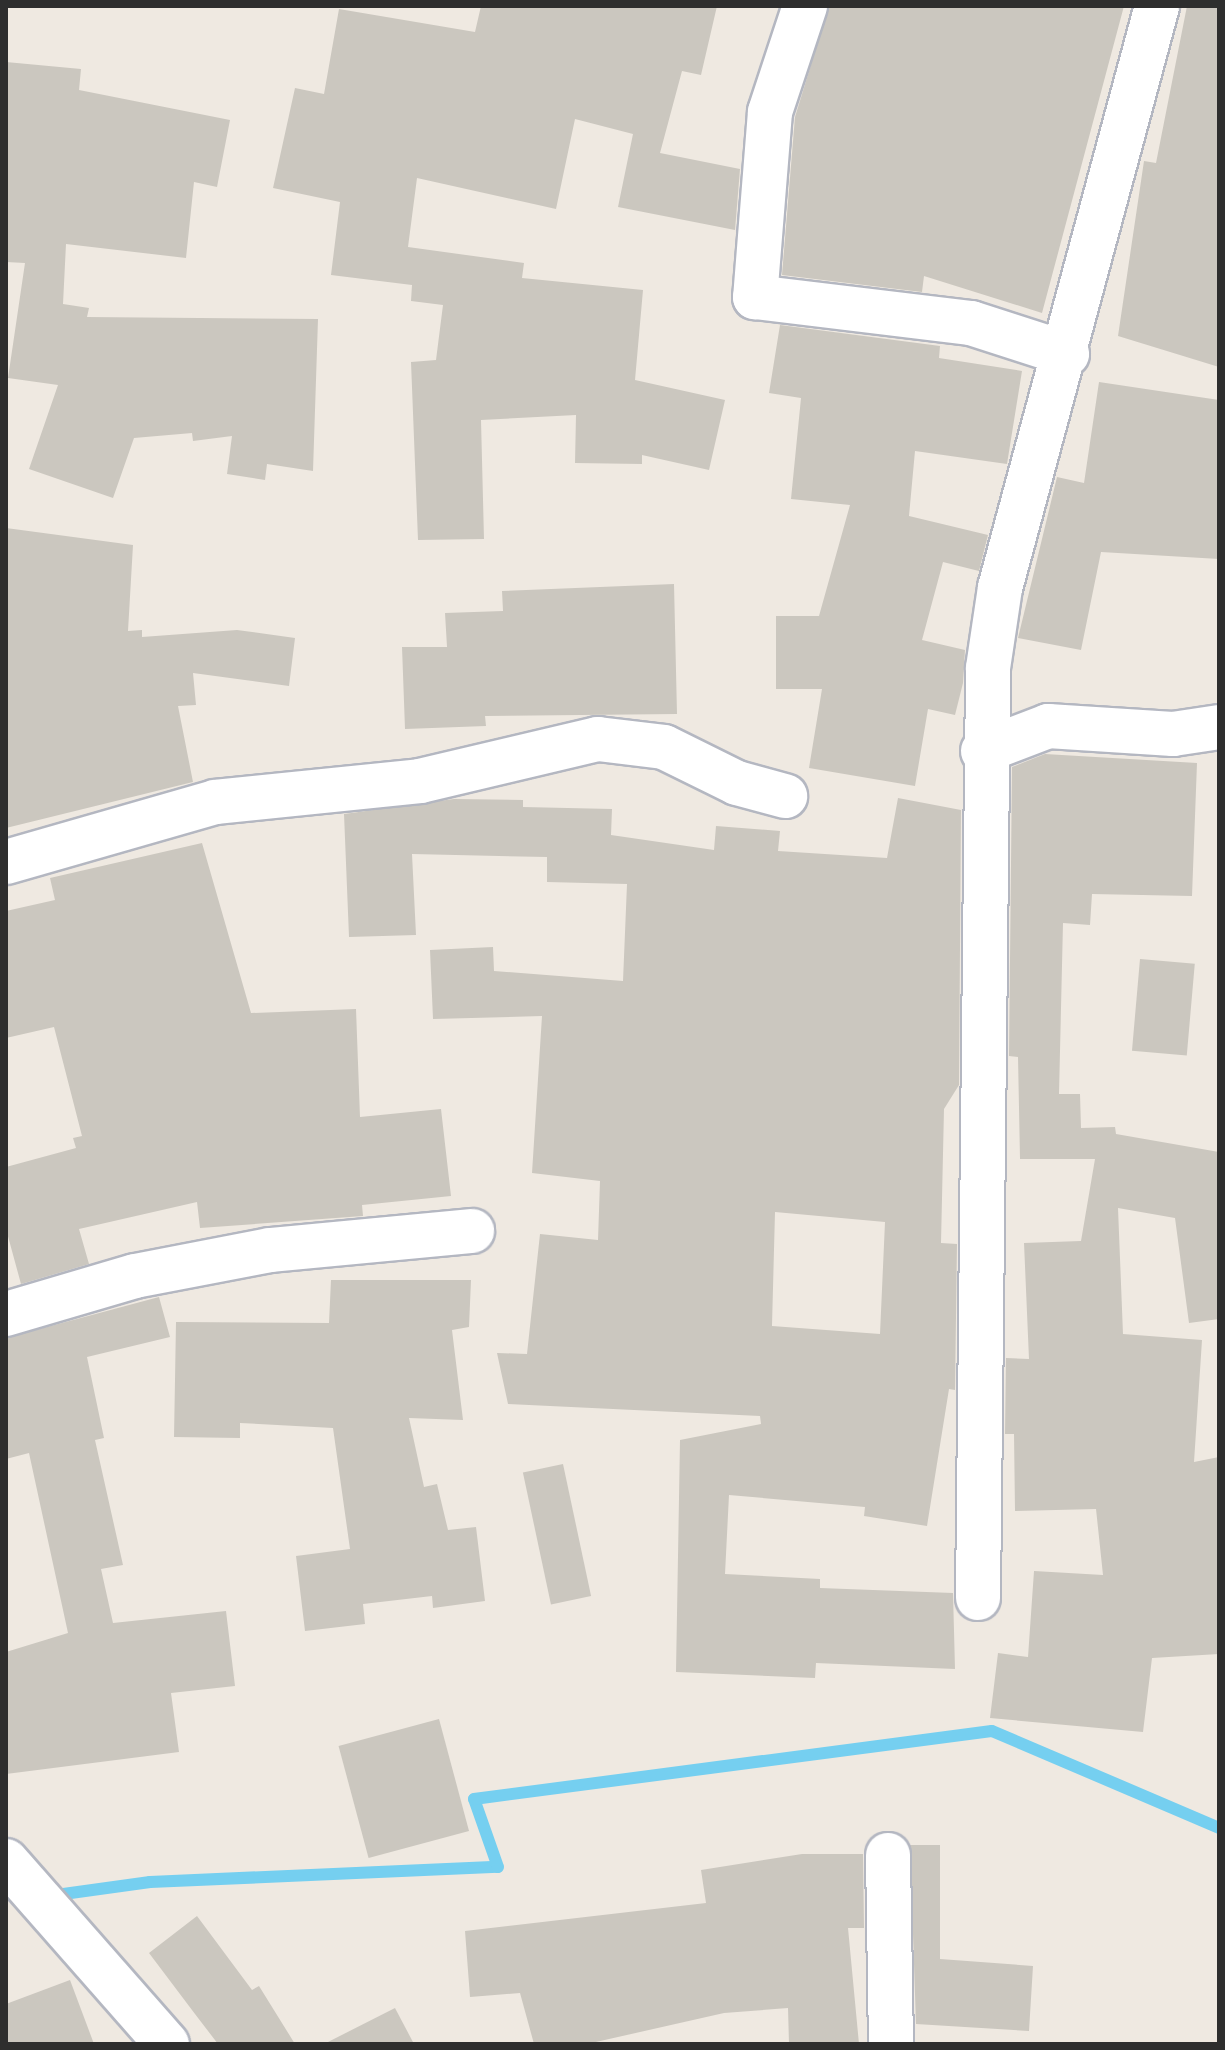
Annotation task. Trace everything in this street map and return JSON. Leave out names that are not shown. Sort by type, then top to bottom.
[{"type":"street","points":[[805,6],[770,112],[755,297],[971,323],[1067,354]]},
{"type":"street","points":[[978,1598],[983,751],[1000,588],[1067,354],[1157,6]]},
{"type":"street","points":[[983,751],[1048,726],[1173,734],[1219,727]]},
{"type":"street","points":[[6,862],[215,802],[420,781],[598,739],[664,747],[737,783],[785,796]]},
{"type":"street","points":[[6,1314],[135,1276],[270,1250],[472,1231]]},
{"type":"street","points":[[888,1855],[891,2044]]},
{"type":"street","points":[[13,1869],[167,2044]]},
{"type":"building","points":[[481,6],[717,6],[701,75],[682,71],[660,153],[740,169],[735,230],[618,207],[633,134],[575,119],[556,209],[417,178],[408,247],[524,263],[522,278],[643,290],[635,380],[725,400],[709,470],[642,455],[642,464],[575,463],[576,415],[481,420],[484,539],[418,540],[411,362],[436,360],[443,305],[411,301],[412,285],[331,275],[340,202],[273,188],[295,88],[324,94],[339,9],[475,32]]},
{"type":"building","points":[[829,6],[1124,6],[1042,313],[924,276],[922,292],[782,275],[795,117]]},
{"type":"building","points":[[1187,6],[1219,6],[1219,367],[1118,336],[1144,161],[1156,163]]},
{"type":"building","points":[[6,62],[81,69],[79,90],[230,120],[217,187],[194,182],[186,258],[66,244],[63,304],[89,308],[87,317],[318,319],[313,471],[267,464],[265,480],[227,474],[232,436],[193,441],[192,433],[134,438],[113,498],[29,469],[58,385],[8,378],[25,263],[6,262]]},
{"type":"building","points":[[780,325],[940,346],[939,358],[1022,371],[1007,464],[915,451],[909,516],[988,535],[979,571],[943,562],[922,640],[965,650],[963,683],[955,715],[928,709],[915,786],[809,768],[822,689],[776,689],[776,616],[819,616],[850,505],[791,499],[801,398],[769,393]]},
{"type":"building","points":[[1099,382],[1219,400],[1219,559],[1101,552],[1081,650],[1018,638],[1057,477],[1084,483]]},
{"type":"building","points":[[6,528],[133,545],[128,631],[142,630],[142,637],[237,630],[295,638],[289,686],[193,673],[196,705],[178,706],[193,782],[6,828]]},
{"type":"building","points":[[674,584],[677,714],[485,716],[486,726],[405,729],[402,647],[447,647],[445,613],[503,611],[502,591]]},
{"type":"building","points":[[1045,754],[1197,763],[1192,896],[1092,894],[1090,925],[1063,923],[1059,1094],[1080,1094],[1081,1128],[1115,1127],[1116,1134],[1219,1152],[1219,1319],[1189,1323],[1175,1218],[1118,1208],[1123,1334],[1202,1340],[1194,1462],[1219,1457],[1219,1654],[1152,1658],[1143,1732],[990,1718],[998,1653],[1028,1657],[1034,1571],[1103,1575],[1096,1509],[1015,1511],[1014,1434],[1005,1434],[1006,1358],[1029,1359],[1024,1243],[1081,1241],[1095,1159],[1020,1159],[1018,1057],[1009,1056],[1012,767]]},
{"type":"building","points":[[898,798],[961,810],[959,1085],[944,1109],[941,1243],[957,1244],[955,1390],[949,1389],[927,1526],[864,1516],[865,1507],[729,1495],[725,1574],[820,1579],[820,1588],[953,1593],[955,1669],[816,1663],[815,1678],[676,1672],[680,1440],[761,1424],[760,1416],[508,1404],[497,1353],[527,1354],[540,1234],[598,1240],[600,1181],[532,1173],[542,1016],[433,1019],[430,950],[493,947],[494,971],[623,981],[627,884],[547,882],[547,857],[412,854],[416,935],[349,937],[344,814],[454,799],[523,800],[523,807],[612,809],[611,835],[714,850],[716,826],[780,831],[778,851],[887,858]],"holes":[[[775,1212],[885,1222],[880,1334],[772,1326]]]},
{"type":"building","points":[[202,843],[251,1013],[356,1009],[360,1117],[441,1109],[451,1196],[362,1205],[363,1216],[200,1228],[197,1202],[79,1229],[89,1264],[21,1284],[6,1229],[6,1167],[76,1148],[73,1138],[82,1136],[54,1027],[6,1038],[6,911],[55,900],[50,878]]},
{"type":"building","points":[[1140,959],[1195,964],[1187,1055],[1132,1051]]},
{"type":"building","points":[[331,1280],[471,1280],[469,1327],[452,1330],[463,1420],[409,1418],[424,1487],[437,1484],[448,1530],[476,1527],[485,1601],[433,1608],[432,1596],[363,1604],[365,1624],[305,1631],[296,1556],[350,1549],[333,1428],[240,1423],[240,1438],[174,1437],[176,1322],[329,1323]]},
{"type":"building","points":[[159,1297],[170,1337],[87,1357],[104,1438],[95,1440],[123,1565],[101,1569],[113,1623],[226,1611],[235,1686],[171,1693],[179,1752],[6,1774],[6,1652],[68,1633],[29,1453],[6,1459],[6,1338]]},
{"type":"building","points":[[563,1464],[591,1596],[551,1605],[523,1473]]},
{"type":"building","points":[[439,1719],[469,1831],[369,1858],[339,1746]]},
{"type":"building","points":[[910,1845],[940,1845],[940,1959],[1033,1966],[1029,2031],[916,2024]]},
{"type":"building","points":[[802,1854],[863,1854],[864,1928],[848,1928],[859,2044],[789,2044],[788,2008],[724,2013],[587,2044],[534,2044],[520,1993],[470,1997],[465,1931],[706,1903],[701,1870]]},
{"type":"building","points":[[197,1916],[252,1990],[259,1986],[295,2044],[218,2044],[195,2014],[149,1953]]},
{"type":"building","points":[[70,1980],[94,2044],[6,2044],[6,2004]]},
{"type":"building","points":[[395,2008],[414,2044],[324,2044]]},
{"type":"waterway","points":[[49,1896],[150,1882],[498,1867],[474,1799],[992,1731],[1219,1828]]}]
